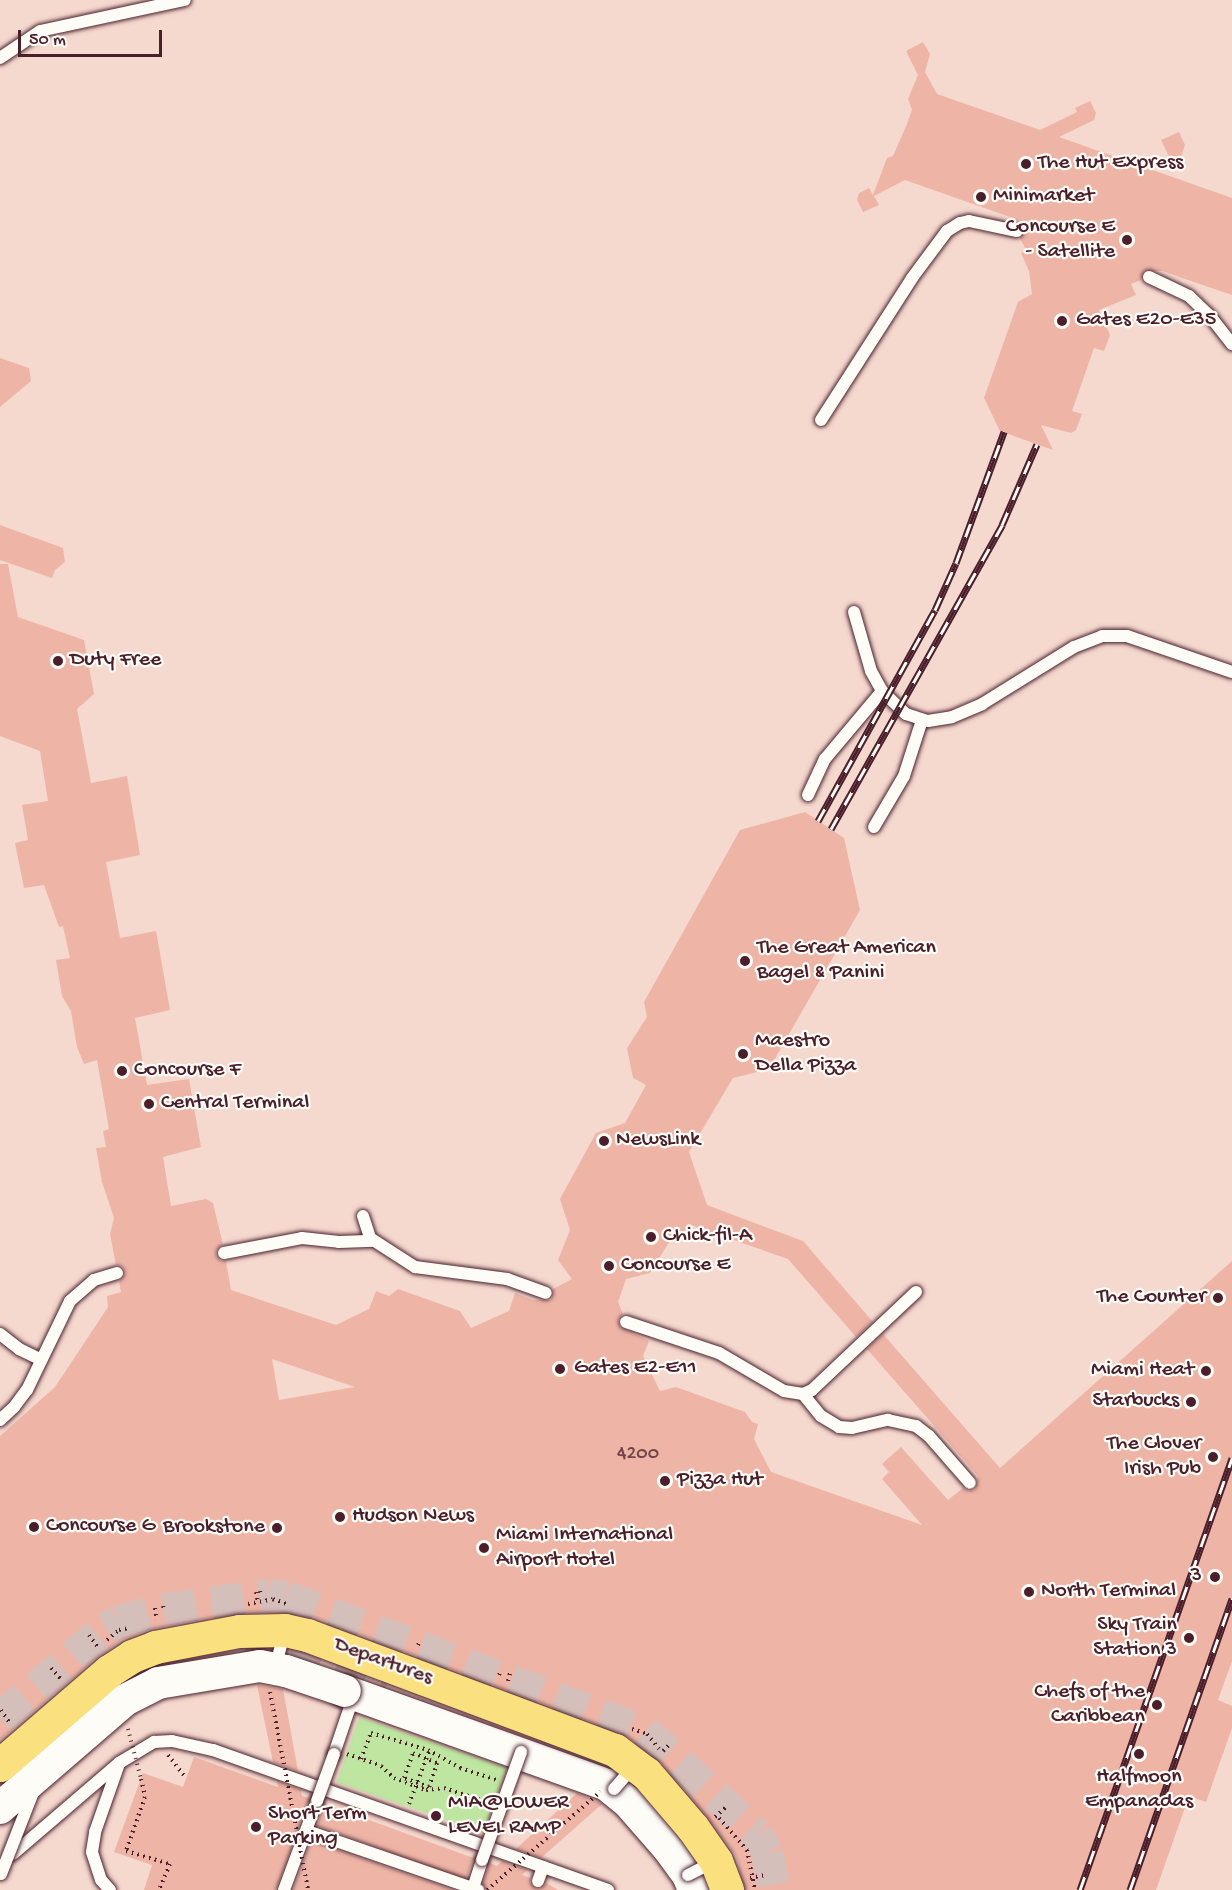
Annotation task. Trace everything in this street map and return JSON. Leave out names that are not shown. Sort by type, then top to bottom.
[{"type":"main road","name":"Departures","points":[[0,1808],[125,1700],[155,1647],[239,1631],[285,1630],[307,1635],[570,1731],[615,1750],[650,1753],[693,1828],[715,1879]]},
{"type":"main road","name":"Departures","points":[[8,1747],[109,1671],[139,1672],[171,1680],[237,1669],[272,1675],[355,1694],[591,1777],[638,1812],[715,1879]]},
{"type":"lane","points":[[0,58],[40,31],[186,0]]},
{"type":"lane","points":[[822,420],[912,278],[947,231],[960,223],[969,221],[1017,231]]},
{"type":"lane","points":[[1149,277],[1189,296],[1210,316],[1232,344]]},
{"type":"lane","points":[[854,612],[871,671],[882,691],[906,714],[922,720],[952,717],[982,704],[1074,646],[1102,636],[1127,636],[1232,672]]},
{"type":"lane","points":[[808,795],[825,759],[882,691]]},
{"type":"lane","points":[[874,827],[904,776],[922,720]]},
{"type":"lane","points":[[363,1216],[366,1231],[374,1241],[406,1263],[422,1269],[507,1279],[546,1293]]},
{"type":"lane","points":[[225,1253],[302,1238],[339,1242],[374,1241]]},
{"type":"lane","points":[[0,1420],[21,1399],[70,1301],[93,1280],[117,1273]]},
{"type":"lane","points":[[626,1322],[719,1353],[784,1391],[802,1394],[812,1390],[916,1293]]},
{"type":"lane","points":[[0,1334],[19,1349],[42,1360]]},
{"type":"lane","points":[[802,1394],[821,1416],[840,1427],[852,1428],[888,1420],[916,1426],[929,1436],[970,1483]]},
{"type":"lane","points":[[272,1675],[285,1630]]},
{"type":"lane","points":[[284,1890],[355,1694]]},
{"type":"lane","points":[[13,1854],[119,1763],[154,1742],[186,1742],[210,1756],[603,1889]]},
{"type":"lane","points":[[1,1874],[47,1769],[8,1747]]},
{"type":"lane","points":[[307,1831],[476,1889],[482,1860],[521,1752]]},
{"type":"lane","points":[[608,1790],[650,1753]]},
{"type":"lane","points":[[110,1890],[101,1880],[92,1852],[94,1832],[119,1763]]},
{"type":"lane","points":[[538,1881],[543,1867]]},
{"type":"path","points":[[258,1602],[259,1593]]},
{"type":"path","points":[[253,1603],[255,1614]]},
{"type":"path","points":[[155,1608],[157,1620]]},
{"type":"path","points":[[89,1635],[97,1646]]},
{"type":"path","points":[[410,1647],[413,1639]]},
{"type":"path","points":[[500,1675],[501,1670]]},
{"type":"path","points":[[508,1681],[510,1673]]},
{"type":"path","points":[[272,1675],[308,1890]]},
{"type":"path","points":[[1,1710],[8,1747]]},
{"type":"path","points":[[127,1722],[145,1797],[126,1851],[170,1864],[159,1890]]},
{"type":"path","points":[[361,1759],[370,1733],[428,1750],[460,1768],[509,1784]]},
{"type":"path","points":[[408,1807],[433,1742]]},
{"type":"path","points":[[650,1753],[669,1745]]},
{"type":"path","points":[[334,1752],[381,1766],[394,1778],[426,1790],[444,1788],[501,1806]]},
{"type":"path","points":[[165,1753],[186,1778]]},
{"type":"path","points":[[414,1753],[437,1763],[429,1787],[417,1783],[404,1778],[414,1753]]},
{"type":"path","points":[[487,1890],[608,1790]]},
{"type":"path","points":[[715,1817],[726,1807]]},
{"type":"path","points":[[715,1879],[765,1875]]},
{"type":"shaded area","points":[[0,0],[1232,0],[1232,1890],[0,1890]]},
{"type":"green space","points":[[359,1717],[507,1768],[484,1833],[337,1782]]},
{"type":"building","name":"Concourse E - Satellite","points":[[923,42],[930,54],[925,72],[937,94],[1040,130],[1077,112],[1075,108],[1090,101],[1096,113],[1094,120],[1059,137],[1232,198],[1232,295],[1162,271],[1144,271],[1141,280],[1131,284],[1136,295],[1099,310],[1110,335],[1104,351],[1094,348],[1072,411],[1082,414],[1076,430],[1071,433],[1041,425],[1053,450],[1000,431],[984,398],[1018,302],[1032,294],[1029,271],[1021,253],[1026,250],[1020,238],[1025,232],[1023,225],[1012,222],[1010,217],[905,180],[874,196],[879,205],[863,212],[857,200],[859,193],[869,188],[873,195],[887,158],[893,156],[907,124],[912,110],[908,99],[918,75],[906,51]]},
{"type":"building","points":[[1179,132],[1185,145],[1176,171],[1161,140]]},
{"type":"building","points":[[0,358],[29,368],[31,381],[0,407]]},
{"type":"building","points":[[0,525],[63,548],[65,562],[55,570],[52,578],[0,560]]},
{"type":"building","name":"Central Terminal","points":[[0,564],[8,564],[18,617],[84,640],[94,694],[77,709],[91,783],[127,776],[140,855],[106,862],[120,938],[156,931],[170,1010],[135,1018],[147,1085],[189,1079],[201,1147],[163,1157],[171,1206],[206,1199],[213,1203],[223,1245],[216,1250],[216,1255],[221,1261],[226,1261],[231,1290],[336,1325],[369,1309],[376,1291],[389,1296],[398,1289],[460,1311],[471,1328],[509,1311],[515,1293],[533,1300],[551,1300],[553,1289],[572,1279],[558,1260],[570,1230],[560,1199],[596,1133],[625,1123],[646,1085],[633,1078],[627,1048],[647,1017],[644,1002],[740,830],[805,812],[844,838],[860,910],[769,1069],[733,1078],[689,1152],[707,1205],[803,1241],[873,1322],[856,1337],[788,1259],[688,1224],[683,1234],[676,1231],[650,1273],[626,1279],[618,1302],[623,1314],[618,1320],[620,1327],[649,1341],[643,1356],[660,1391],[676,1387],[745,1412],[752,1422],[758,1424],[754,1439],[771,1472],[922,1525],[882,1479],[889,1472],[882,1464],[901,1447],[948,1500],[963,1488],[968,1491],[975,1490],[978,1476],[867,1349],[883,1334],[1000,1468],[1232,1261],[1232,1661],[1218,1700],[1232,1706],[1232,1728],[1206,1802],[1189,1796],[1156,1890],[745,1890],[736,1856],[707,1816],[660,1761],[626,1735],[314,1617],[289,1612],[235,1613],[151,1629],[123,1639],[97,1657],[0,1740],[0,1436],[55,1387],[108,1307],[107,1296],[121,1292],[119,1281],[125,1274],[123,1267],[116,1265],[110,1234],[114,1218],[102,1182],[96,1148],[106,1147],[103,1131],[109,1129],[97,1060],[84,1064],[77,1047],[71,1011],[62,996],[56,960],[70,958],[63,926],[59,927],[44,885],[24,888],[15,843],[28,840],[22,805],[48,801],[40,751],[0,736]],"holes":[[[272,1359],[355,1387],[279,1400]]]},
{"type":"building","points":[[257,1685],[283,1689],[298,1771],[273,1762]]},
{"type":"building","points":[[194,1757],[278,1787],[277,1781],[301,1790],[302,1796],[309,1798],[276,1890],[144,1890],[152,1865],[114,1852],[143,1773],[183,1787]]},
{"type":"building","points":[[577,1793],[602,1804],[541,1858],[516,1849]]},
{"type":"building","points":[[325,1804],[473,1858],[466,1880],[317,1826]]},
{"type":"building","points":[[311,1841],[453,1890],[293,1890]]},
{"type":"building","points":[[502,1861],[527,1870],[522,1875],[530,1878],[530,1883],[535,1888],[540,1889],[546,1883],[558,1890],[486,1890],[483,1884],[490,1863],[497,1866]]},
{"type":"tunnel","points":[[0,1718],[106,1628],[117,1622],[164,1609],[269,1595],[286,1597],[645,1731],[757,1834],[767,1853],[774,1890]]},
{"type":"tunnel","points":[[245,1646],[291,1649],[388,1682]]},
{"type":"railway","points":[[818,821],[935,610],[956,563],[1004,432]]},
{"type":"railway","points":[[831,829],[1002,525],[1037,444]]},
{"type":"railway","points":[[1080,1890],[1232,1458]]},
{"type":"railway","points":[[1130,1890],[1232,1598]]},
{"type":"place","name":"The Hut Express","points":[[1026,164]]},
{"type":"place","name":"Minimarket","points":[[981,197]]},
{"type":"place","name":"Concourse E - Satellite","points":[[1127,240]]},
{"type":"place","name":"Gates E20-E35","points":[[1062,321]]},
{"type":"place","name":"Duty Free","points":[[58,661]]},
{"type":"place","name":"The Great American Bagel & Panini","points":[[745,961]]},
{"type":"place","name":"Maestro Della Pizza","points":[[743,1054]]},
{"type":"place","name":"Concourse F","points":[[122,1071]]},
{"type":"place","name":"Central Terminal","points":[[149,1104]]},
{"type":"place","name":"NewsLink","points":[[604,1141]]},
{"type":"place","name":"Chick-fil-A","points":[[651,1237]]},
{"type":"place","name":"Concourse E","points":[[609,1266]]},
{"type":"place","name":"The Counter","points":[[1218,1298]]},
{"type":"place","name":"Gates E2-E11","points":[[560,1369]]},
{"type":"place","name":"Miami Heat","points":[[1206,1371]]},
{"type":"place","name":"Starbucks","points":[[1191,1402]]},
{"type":"place","name":"The Clover Irish Pub","points":[[1213,1457]]},
{"type":"place","name":"Pizza Hut","points":[[665,1481]]},
{"type":"place","name":"Hudson News","points":[[340,1517]]},
{"type":"place","name":"Concourse G","points":[[34,1527]]},
{"type":"place","name":"Brookstone","points":[[277,1528]]},
{"type":"place","name":"Miami International Airport Hotel","points":[[484,1548]]},
{"type":"place","name":"3","points":[[1215,1577]]},
{"type":"place","name":"North Terminal","points":[[1029,1592]]},
{"type":"place","name":"Sky Train Station 3","points":[[1189,1638]]},
{"type":"place","name":"Chefs of the Caribbean","points":[[1157,1705]]},
{"type":"place","name":"Halfmoon Empanadas","points":[[1139,1754]]},
{"type":"place","name":"MIA@LOWER LEVEL RAMP","points":[[436,1816]]},
{"type":"place","name":"Short Term Parking","points":[[256,1827]]}]
